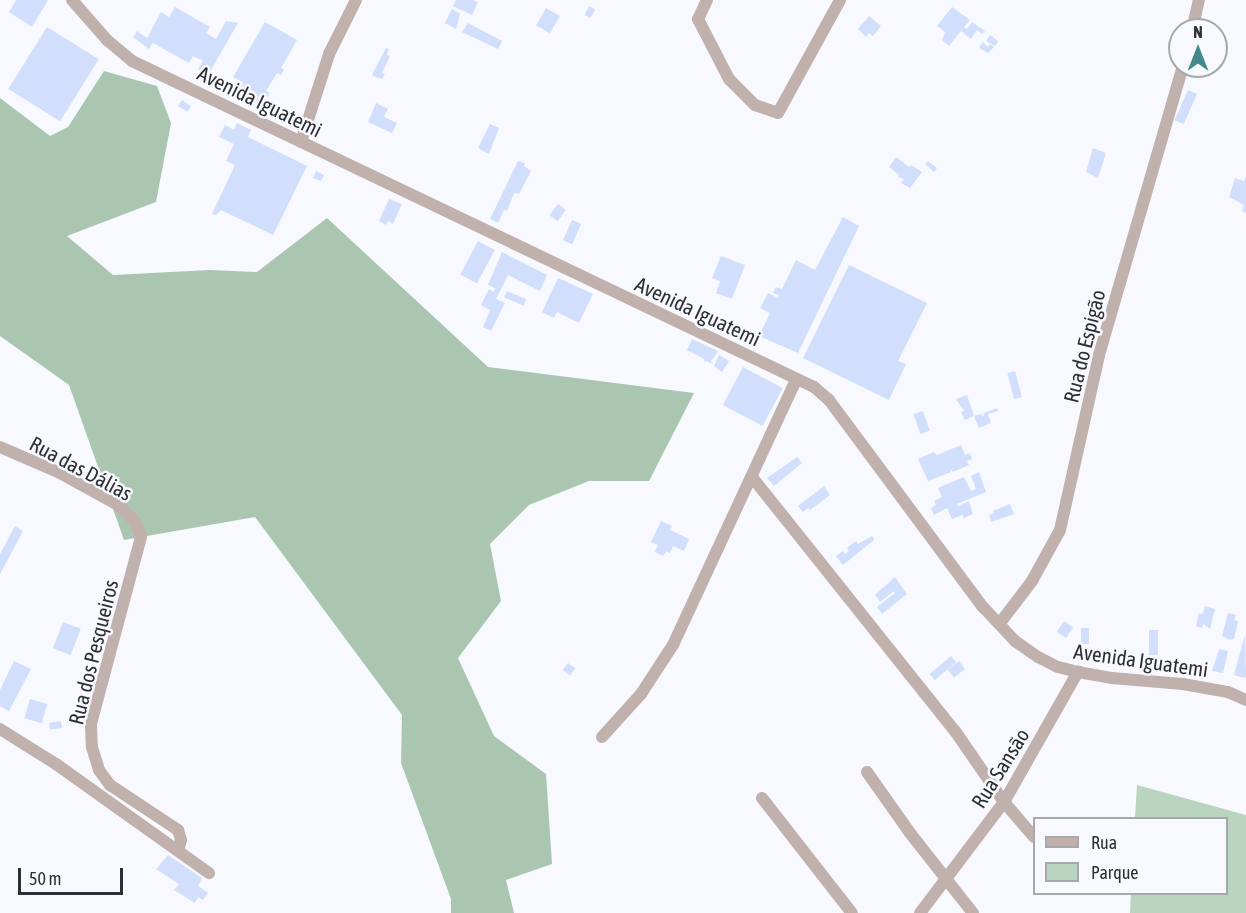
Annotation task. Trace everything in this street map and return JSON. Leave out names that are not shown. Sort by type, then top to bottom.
[{"type":"street","name":"Avenida Iguatemi","points":[[72,0],[107,40],[132,61],[813,387],[829,400],[983,607],[1015,641],[1038,657],[1058,667],[1078,672],[1113,678],[1183,684],[1228,692],[1246,700]]},
{"type":"street","points":[[301,142],[329,54],[356,0]]},
{"type":"street","points":[[707,0],[698,20],[729,79],[755,105],[778,112],[840,0]]},
{"type":"street","points":[[1195,18],[1199,0]]},
{"type":"street","name":"Rua do Espigão","points":[[1000,623],[1032,581],[1060,530],[1099,355],[1180,78]]},
{"type":"street","points":[[602,737],[641,694],[673,645],[796,380]]},
{"type":"street","name":"Rua das Dálias","points":[[0,447],[60,473],[118,505],[135,521],[141,537],[135,564]]},
{"type":"street","points":[[752,477],[955,731],[1004,802],[1033,835]]},
{"type":"street","name":"Rua dos Pesqueiros","points":[[135,564],[91,724],[92,747],[99,770],[110,785],[178,830],[181,840],[178,851]]},
{"type":"street","name":"Rua Sansão","points":[[920,913],[1004,802],[1078,672]]},
{"type":"street","points":[[0,729],[56,764],[209,873]]},
{"type":"street","points":[[867,772],[973,913]]},
{"type":"street","points":[[762,798],[852,913]]},
{"type":"green space","points":[[104,71],[157,86],[171,123],[156,202],[67,236],[113,275],[210,270],[257,272],[327,218],[488,367],[694,393],[649,481],[589,481],[529,505],[490,544],[501,601],[458,658],[494,736],[546,774],[552,864],[506,880],[514,913],[451,913],[451,899],[401,763],[402,715],[255,517],[124,540],[69,385],[0,336],[0,98],[50,136],[68,127]]},
{"type":"green space","points":[[1137,785],[1246,815],[1246,913],[1130,913],[1131,895],[1228,895],[1228,817],[1135,817]]},
{"type":"building","points":[[16,0],[48,0],[32,27],[9,12]]},
{"type":"building","points":[[456,0],[478,2],[472,15],[453,6]]},
{"type":"building","points":[[589,6],[595,9],[591,18],[584,15]]},
{"type":"building","points":[[175,7],[210,27],[206,33],[216,39],[226,21],[238,23],[208,75],[198,69],[203,61],[193,56],[189,63],[153,43],[149,49],[133,37],[137,31],[147,38],[161,12],[169,17]]},
{"type":"building","points":[[952,7],[970,20],[964,27],[967,29],[972,22],[985,31],[982,34],[977,30],[971,39],[961,31],[949,46],[942,40],[945,32],[937,26]]},
{"type":"building","points":[[546,8],[560,16],[550,33],[536,25]]},
{"type":"building","points":[[452,9],[460,14],[456,29],[445,23]]},
{"type":"building","points":[[869,16],[881,26],[873,36],[869,33],[866,37],[858,29]]},
{"type":"building","points":[[265,22],[297,40],[281,68],[284,70],[281,75],[277,73],[266,91],[270,93],[268,97],[261,93],[257,102],[239,91],[244,83],[233,77]]},
{"type":"building","points":[[468,23],[502,41],[498,49],[462,32]]},
{"type":"building","points":[[47,27],[99,59],[60,121],[8,89]]},
{"type":"building","points":[[990,35],[998,41],[995,46],[986,41]]},
{"type":"building","points":[[983,42],[988,47],[990,44],[994,47],[988,53],[979,48]]},
{"type":"building","points":[[386,48],[389,49],[387,55],[390,56],[382,73],[385,74],[382,79],[372,75]]},
{"type":"building","points":[[1188,90],[1197,94],[1184,124],[1175,120]]},
{"type":"building","points":[[182,100],[191,106],[187,112],[178,106]]},
{"type":"building","points":[[376,103],[388,109],[384,117],[397,123],[392,133],[368,122]]},
{"type":"building","points":[[237,123],[251,130],[248,137],[307,166],[273,235],[221,210],[216,215],[212,214],[235,165],[226,161],[234,144],[219,137],[225,125],[234,130]]},
{"type":"building","points":[[490,124],[499,128],[489,154],[478,148]]},
{"type":"building","points":[[1093,148],[1106,153],[1098,178],[1086,172]]},
{"type":"building","points":[[896,157],[909,167],[911,165],[922,172],[910,188],[901,183],[904,179],[898,177],[899,175],[889,167]]},
{"type":"building","points":[[518,161],[525,163],[524,166],[531,171],[519,194],[514,193],[507,211],[504,210],[498,223],[490,219]]},
{"type":"building","points":[[928,161],[937,168],[934,172],[925,164]]},
{"type":"building","points":[[316,171],[324,175],[321,181],[313,178]]},
{"type":"building","points":[[1246,176],[1246,213],[1242,211],[1244,205],[1229,197],[1235,178],[1244,181]]},
{"type":"building","points":[[389,199],[402,204],[393,224],[388,221],[386,225],[379,221]]},
{"type":"building","points":[[558,204],[566,210],[558,221],[550,215]]},
{"type":"building","points":[[843,217],[859,226],[798,353],[759,336],[770,313],[760,308],[768,293],[778,298],[779,295],[773,293],[776,287],[782,289],[796,260],[815,270]]},
{"type":"building","points":[[572,220],[581,224],[572,244],[563,240]]},
{"type":"building","points":[[478,241],[495,250],[477,283],[460,275]]},
{"type":"building","points":[[502,252],[547,275],[540,291],[508,275],[496,299],[505,303],[491,331],[483,327],[490,310],[481,305],[489,289],[494,292],[495,288],[488,285]]},
{"type":"building","points":[[721,256],[745,265],[732,299],[716,293],[720,281],[712,278]]},
{"type":"building","points":[[849,265],[927,303],[898,361],[906,364],[889,400],[803,358]]},
{"type":"building","points":[[558,278],[593,294],[579,323],[557,312],[554,318],[542,312]]},
{"type":"building","points":[[507,291],[526,299],[524,306],[504,297]]},
{"type":"building","points":[[692,339],[718,351],[711,361],[713,364],[706,361],[705,363],[704,359],[687,350]]},
{"type":"building","points":[[719,355],[729,361],[722,372],[714,366]]},
{"type":"building","points":[[743,367],[783,388],[763,426],[723,405]]},
{"type":"building","points":[[1015,371],[1022,397],[1014,399],[1007,373]]},
{"type":"building","points":[[967,395],[974,416],[965,420],[961,412],[964,411],[956,399]]},
{"type":"building","points":[[997,408],[998,411],[988,414],[991,423],[979,428],[974,416],[981,414],[983,417],[984,413]]},
{"type":"building","points":[[923,411],[930,431],[920,434],[914,414]]},
{"type":"building","points":[[961,445],[965,455],[970,453],[972,459],[967,461],[969,465],[953,472],[950,468],[951,472],[928,481],[918,459],[934,452],[937,455]]},
{"type":"building","points":[[797,457],[802,463],[774,486],[767,478]]},
{"type":"building","points":[[979,472],[986,492],[957,504],[958,506],[969,501],[973,514],[964,518],[962,515],[952,519],[947,508],[934,515],[931,508],[936,505],[934,501],[942,497],[938,488],[964,477],[971,491],[976,489],[971,476]]},
{"type":"building","points":[[824,486],[830,495],[810,510],[808,508],[803,512],[798,506]]},
{"type":"building","points":[[1010,504],[1014,514],[991,522],[989,515],[994,513],[993,511]]},
{"type":"building","points":[[661,521],[672,526],[670,530],[689,539],[684,551],[673,546],[670,553],[666,551],[663,556],[655,552],[658,545],[651,542]]},
{"type":"building","points":[[15,526],[23,531],[0,574],[0,554]]},
{"type":"building","points":[[872,536],[874,540],[843,565],[836,556],[843,551],[845,554],[849,551],[847,548],[856,541],[858,544]]},
{"type":"building","points":[[895,577],[907,594],[882,614],[877,607],[895,593],[894,591],[880,602],[875,595]]},
{"type":"building","points":[[1205,606],[1215,609],[1210,629],[1203,624],[1202,628],[1196,626],[1199,613],[1203,614]]},
{"type":"building","points":[[1228,613],[1236,615],[1234,620],[1238,621],[1234,639],[1230,640],[1222,636]]},
{"type":"building","points":[[1064,621],[1073,627],[1066,638],[1057,632]]},
{"type":"building","points":[[63,622],[81,629],[71,655],[53,648]]},
{"type":"building","points":[[1081,628],[1089,628],[1089,644],[1081,644]]},
{"type":"building","points":[[1149,630],[1158,630],[1158,655],[1149,655]]},
{"type":"building","points":[[1245,635],[1246,675],[1245,678],[1234,675]]},
{"type":"building","points":[[1219,649],[1228,651],[1223,673],[1212,671]]},
{"type":"building","points":[[951,656],[956,662],[935,680],[930,674]]},
{"type":"building","points":[[14,661],[31,669],[9,711],[0,706],[0,690]]},
{"type":"building","points":[[959,661],[965,669],[954,677],[948,669]]},
{"type":"building","points":[[568,663],[575,668],[570,676],[563,670]]},
{"type":"building","points":[[30,699],[47,704],[42,723],[24,718]]},
{"type":"building","points":[[61,721],[62,728],[50,730],[49,723]]},
{"type":"building","points":[[168,855],[202,878],[198,886],[208,893],[203,900],[198,897],[195,903],[174,890],[179,884],[156,869]]}]
